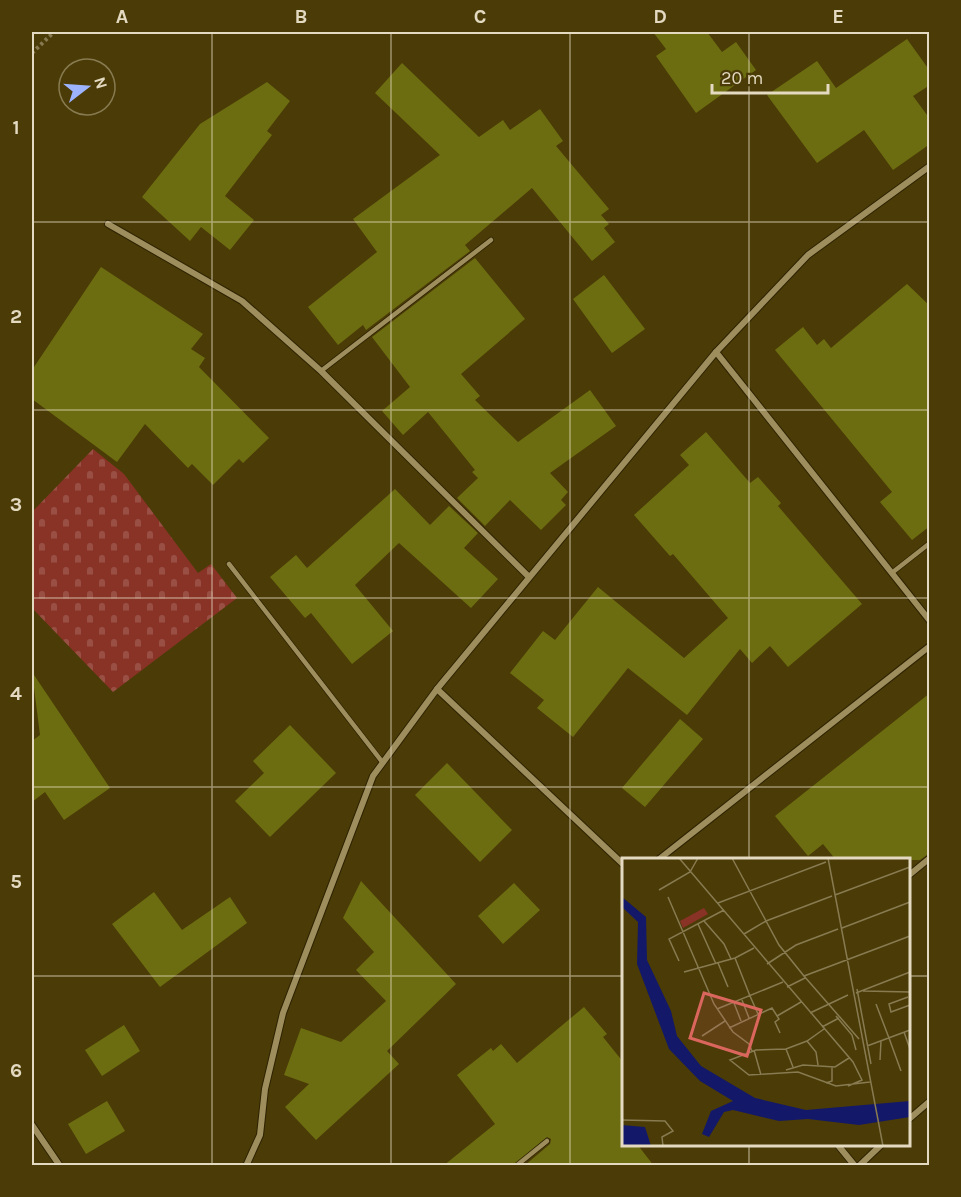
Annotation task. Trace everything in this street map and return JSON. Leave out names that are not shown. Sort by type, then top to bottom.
[{"type":"street","points":[[246,1166],[260,1135],[265,1089],[282,1013],[373,776],[437,689],[716,352],[808,255],[930,165]]},
{"type":"street","points":[[108,224],[242,301],[321,371],[530,577]]},
{"type":"street","points":[[716,352],[930,621]]},
{"type":"street","points":[[661,858],[930,646]]},
{"type":"street","points":[[437,689],[622,863]]},
{"type":"street","points":[[910,875],[930,858]]},
{"type":"street","points":[[910,1119],[930,1101]]},
{"type":"street","points":[[32,1125],[60,1166]]},
{"type":"street","points":[[839,1146],[857,1166],[880,1146]]},
{"type":"lane","points":[[321,371],[491,240]]},
{"type":"lane","points":[[893,572],[930,543]]},
{"type":"lane","points":[[229,564],[383,763]]},
{"type":"lane","points":[[516,1166],[547,1140]]},
{"type":"path","points":[[32,53],[54,32]]},
{"type":"green space","points":[[93,449],[124,474],[198,573],[211,564],[237,598],[113,692],[32,608],[32,512]]},
{"type":"building","points":[[653,32],[707,32],[722,52],[736,42],[756,70],[696,113],[656,56],[666,49]]},
{"type":"building","points":[[907,39],[930,71],[930,85],[913,96],[930,119],[930,144],[893,170],[864,130],[817,163],[767,95],[817,61],[836,88]]},
{"type":"building","points":[[402,63],[479,137],[503,120],[510,130],[540,109],[563,141],[556,146],[609,209],[601,215],[609,224],[604,228],[615,242],[592,261],[532,188],[465,245],[470,251],[366,330],[363,325],[338,345],[308,307],[377,252],[353,219],[440,155],[375,93]]},
{"type":"building","points":[[267,82],[290,101],[267,131],[272,135],[225,196],[254,220],[230,250],[201,227],[190,241],[142,197],[200,124]]},
{"type":"building","points":[[475,258],[525,319],[461,374],[480,396],[475,400],[518,442],[590,390],[616,426],[550,473],[568,492],[561,500],[566,505],[541,530],[510,500],[485,526],[457,498],[478,478],[472,472],[475,470],[428,412],[403,435],[382,411],[410,387],[372,337]]},
{"type":"building","points":[[101,267],[203,334],[191,349],[205,358],[199,367],[269,438],[243,463],[239,459],[213,485],[192,464],[188,468],[145,424],[117,462],[32,399],[32,370]]},
{"type":"building","points":[[604,275],[645,329],[612,353],[573,299]]},
{"type":"building","points":[[907,284],[930,306],[930,526],[912,540],[880,502],[892,492],[775,350],[803,327],[817,345],[824,339],[831,348]]},
{"type":"building","points":[[706,432],[750,483],[758,477],[781,503],[778,506],[862,604],[788,667],[770,646],[752,663],[740,649],[687,715],[628,668],[573,737],[537,708],[544,700],[510,673],[543,631],[555,640],[598,587],[684,658],[728,618],[673,554],[670,556],[634,515],[689,465],[680,455]]},
{"type":"building","points":[[395,489],[430,525],[449,506],[478,533],[464,548],[498,579],[471,608],[399,543],[355,585],[393,631],[352,664],[311,613],[305,618],[270,577],[296,555],[307,568]]},
{"type":"building","points":[[32,672],[110,788],[64,820],[45,792],[32,802],[32,741],[40,735]]},
{"type":"building","points":[[930,693],[930,853],[920,860],[834,858],[823,844],[808,856],[775,816]]},
{"type":"building","points":[[680,719],[703,739],[645,807],[622,788]]},
{"type":"building","points":[[290,725],[336,773],[270,837],[235,801],[264,773],[253,761]]},
{"type":"building","points":[[447,763],[512,830],[480,862],[415,795]]},
{"type":"building","points":[[361,881],[456,984],[387,1051],[399,1064],[316,1140],[285,1107],[309,1084],[284,1075],[301,1028],[341,1042],[386,1001],[356,970],[374,952],[343,918]]},
{"type":"building","points":[[514,883],[540,910],[503,944],[478,916]]},
{"type":"building","points":[[154,892],[182,930],[230,897],[247,923],[160,987],[112,924]]},
{"type":"building","points":[[584,1007],[607,1034],[603,1037],[622,1061],[622,1146],[639,1146],[654,1166],[524,1166],[550,1144],[551,1139],[547,1137],[512,1166],[443,1166],[495,1124],[457,1075],[491,1048],[493,1051],[501,1044],[517,1063]]},
{"type":"building","points":[[124,1025],[140,1051],[102,1076],[85,1050]]},
{"type":"building","points":[[107,1101],[125,1131],[86,1154],[68,1124]]}]
